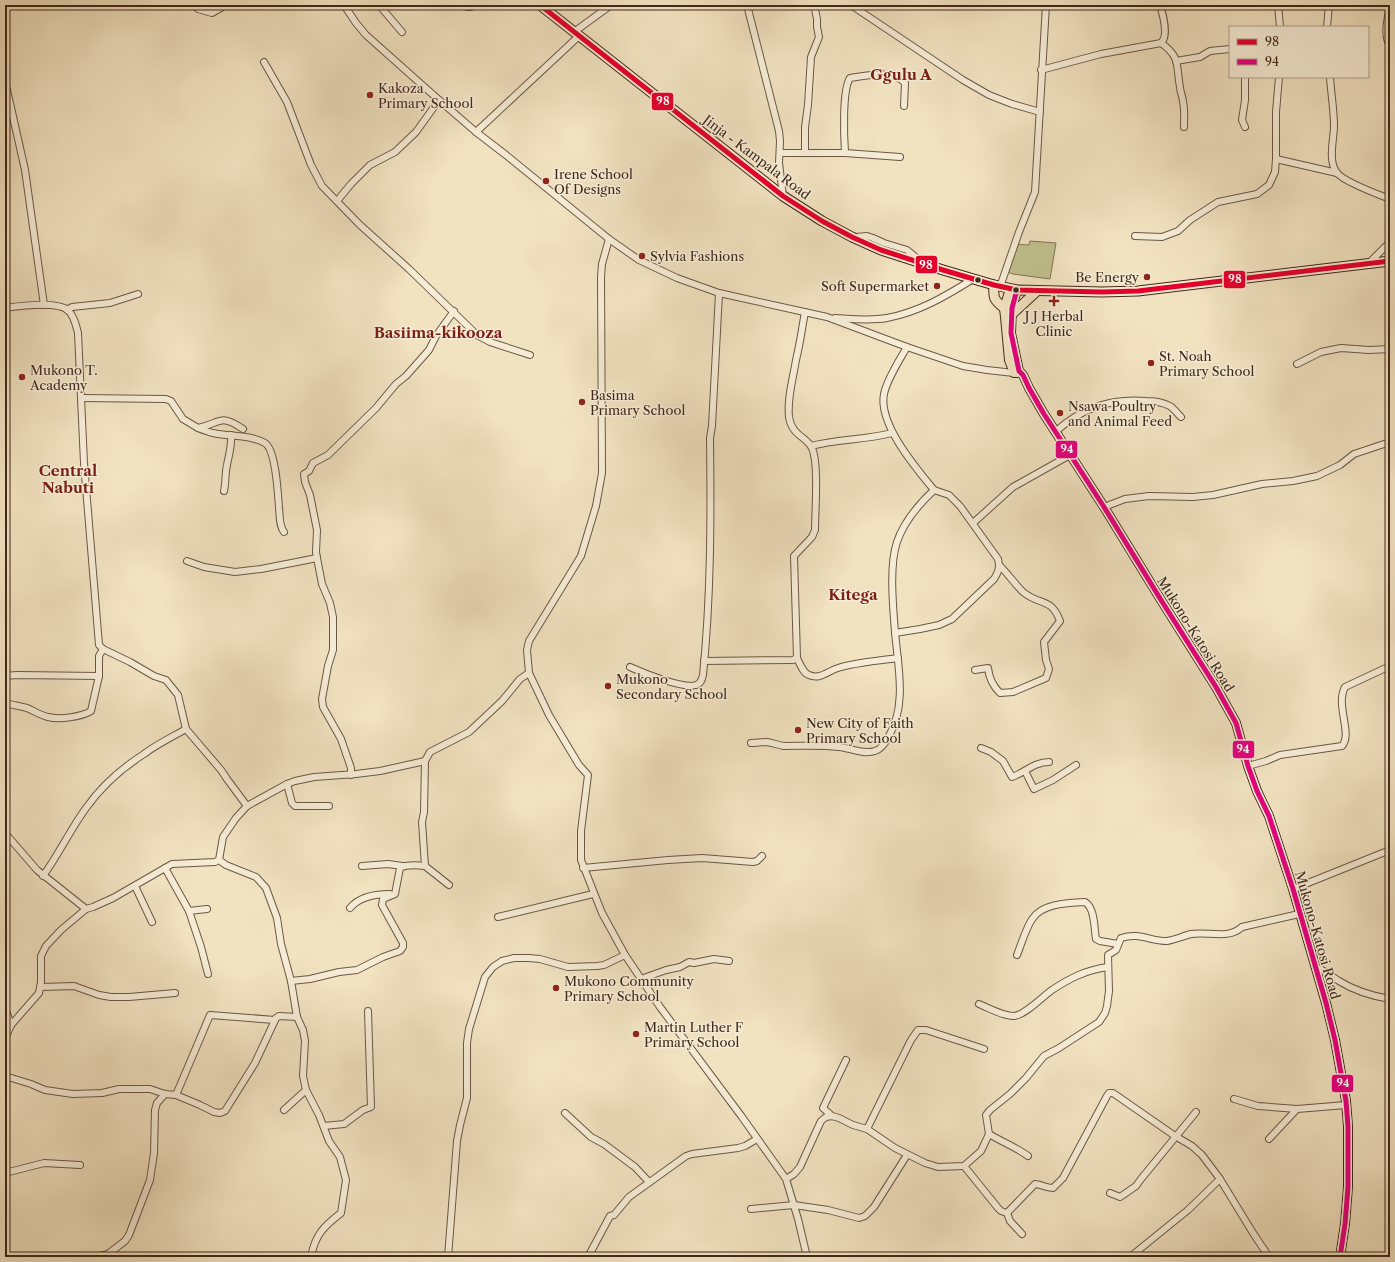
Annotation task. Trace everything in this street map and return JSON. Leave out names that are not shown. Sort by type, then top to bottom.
[{"type":"highway","name":"Jinja - Kampala Road","points":[[540,5],[783,196],[852,237],[881,250],[925,265],[997,286],[1013,289],[1102,292],[1138,291],[1390,261]]},
{"type":"highway","points":[[997,286],[993,296],[1004,308]]},
{"type":"highway","points":[[1011,315],[1037,291]]},
{"type":"main road","points":[[1013,289],[1004,308],[1009,360],[1019,373]]},
{"type":"main road","points":[[1013,289],[1011,315],[1012,340],[1019,373]]},
{"type":"main road","name":"Mukono-Katosi Road","points":[[1019,373],[1223,698],[1236,723],[1248,766],[1257,791],[1269,816],[1293,889],[1326,1003],[1335,1040],[1348,1126],[1348,1187],[1345,1224],[1340,1257]]},
{"type":"street","points":[[194,5],[198,10],[212,13],[226,5]]},
{"type":"street","points":[[344,5],[366,35],[476,132],[609,239],[639,260],[677,278],[719,293],[827,317],[963,366],[1019,373]]},
{"type":"street","points":[[379,5],[402,32]]},
{"type":"street","points":[[462,5],[470,7],[472,5]]},
{"type":"street","points":[[476,132],[577,34],[611,5]]},
{"type":"street","points":[[747,5],[779,131],[779,163],[783,196]]},
{"type":"street","points":[[851,5],[963,80],[989,95],[1012,104],[1040,112]]},
{"type":"street","points":[[997,286],[1035,192],[1046,5]]},
{"type":"street","points":[[1041,70],[1107,53],[1161,43],[1165,39],[1165,32],[1160,5]]},
{"type":"street","points":[[1278,5],[1280,26]]},
{"type":"street","points":[[1328,26],[1329,5]]},
{"type":"street","points":[[1390,5],[1387,41],[1390,46]]},
{"type":"street","points":[[805,153],[805,127],[812,57],[819,37],[815,9]]},
{"type":"street","points":[[1161,43],[1169,49],[1178,66],[1180,89],[1183,101],[1184,127]]},
{"type":"street","points":[[1176,61],[1200,57],[1210,51],[1229,49]]},
{"type":"street","points":[[264,62],[287,102],[311,165],[322,186],[360,225],[454,311],[477,335],[490,342],[530,355]]},
{"type":"street","points":[[845,153],[845,100],[847,82],[850,78],[878,74],[902,80],[905,83],[904,106]]},
{"type":"street","points":[[1245,78],[1245,100],[1242,120],[1245,127]]},
{"type":"street","points":[[1135,236],[1162,237],[1178,231],[1190,220],[1218,202],[1257,194],[1269,185],[1275,172],[1276,112],[1279,78]]},
{"type":"street","points":[[1330,78],[1334,127],[1331,149],[1333,166],[1337,173]]},
{"type":"street","points":[[5,82],[25,170],[44,305]]},
{"type":"street","points":[[337,200],[370,165],[395,152],[416,132],[439,100]]},
{"type":"street","points":[[780,153],[845,153],[900,157]]},
{"type":"street","points":[[1276,159],[1337,173],[1352,182],[1390,199]]},
{"type":"street","points":[[609,239],[602,264],[601,277],[602,480],[581,556],[527,645],[529,673],[549,715],[579,765],[588,775],[581,831],[581,860],[594,894],[624,955],[786,1179],[807,1257]]},
{"type":"street","points":[[1368,264],[1390,242]]},
{"type":"street","points":[[827,317],[870,319],[892,316],[913,310],[939,299],[973,279]]},
{"type":"street","points":[[630,667],[661,679],[689,685],[697,685],[701,682],[708,627],[711,523],[710,438],[712,426],[719,293]]},
{"type":"street","points":[[67,310],[72,307],[110,303],[138,294]]},
{"type":"street","points":[[5,308],[44,305],[57,306],[67,310],[75,321],[78,333],[84,463],[99,645],[103,649],[166,680],[178,695],[186,729],[221,770],[226,779],[248,806]]},
{"type":"street","points":[[351,775],[351,768],[341,739],[323,707],[322,699],[328,666],[333,650],[333,617],[330,603],[322,584],[316,552],[317,530],[304,474],[309,471],[313,463],[328,455],[376,408],[396,384],[406,376],[430,350],[436,336],[454,311]]},
{"type":"street","points":[[805,312],[789,398],[789,414],[790,423],[795,432],[811,446],[814,458],[815,530],[812,537],[794,556],[797,658],[805,672],[810,676],[823,676],[832,670],[849,664],[898,658]]},
{"type":"street","points":[[907,347],[886,387],[884,394],[883,403],[892,433],[913,465],[934,490],[949,495],[960,506],[998,559],[1000,566],[1022,591],[1034,600],[1050,604],[1056,611],[1060,621],[1044,642],[1046,660],[1049,669],[1046,678],[1013,692],[1000,693],[995,688],[988,674],[988,668],[975,670]]},
{"type":"street","points":[[1297,364],[1321,352],[1341,348],[1369,350],[1390,349]]},
{"type":"street","points":[[81,398],[171,400],[183,419],[198,428],[212,433],[249,437],[266,444],[272,453],[280,522],[284,532]]},
{"type":"street","points":[[1055,432],[1065,423],[1082,412],[1106,403],[1122,400],[1161,402],[1171,407],[1181,417]]},
{"type":"street","points":[[198,428],[207,426],[219,420],[225,420],[233,421],[243,429]]},
{"type":"street","points":[[811,446],[826,442],[876,437],[892,433]]},
{"type":"street","points":[[224,491],[227,465],[231,448],[231,435]]},
{"type":"street","points":[[1104,507],[1125,499],[1149,496],[1193,497],[1213,495],[1262,484],[1293,481],[1317,476],[1340,465],[1354,454],[1390,442]]},
{"type":"street","points":[[973,523],[1013,487],[1070,454]]},
{"type":"street","points":[[752,743],[766,742],[782,746],[834,747],[863,752],[874,752],[880,749],[890,735],[897,718],[900,697],[895,632],[893,564],[897,542],[905,523],[917,506],[934,490]]},
{"type":"street","points":[[187,561],[210,568],[235,572],[261,569],[317,558]]},
{"type":"street","points":[[895,632],[939,625],[952,619],[994,579],[1000,566]]},
{"type":"street","points":[[5,703],[52,718],[67,718],[91,712],[99,676],[99,656],[103,649]]},
{"type":"street","points":[[704,661],[768,661],[793,660],[797,658]]},
{"type":"street","points":[[1248,766],[1280,755],[1342,746],[1345,742],[1346,736],[1341,701],[1342,693],[1345,687],[1390,666]]},
{"type":"street","points":[[425,866],[422,831],[424,812],[424,761],[430,752],[469,732],[502,701],[520,679],[529,673]]},
{"type":"street","points":[[5,676],[99,676]]},
{"type":"street","points":[[44,876],[55,860],[67,836],[85,809],[110,781],[143,754],[186,729]]},
{"type":"street","points":[[981,748],[991,752],[1003,761],[1012,777],[1032,766],[1042,762],[1049,762]]},
{"type":"street","points":[[219,860],[223,837],[236,818],[248,806],[295,780],[380,771],[424,761]]},
{"type":"street","points":[[1025,771],[1034,789],[1053,780],[1076,765]]},
{"type":"street","points":[[287,784],[292,803],[295,806],[329,806]]},
{"type":"street","points":[[5,833],[44,876],[86,909]]},
{"type":"street","points":[[1293,889],[1390,850]]},
{"type":"street","points":[[583,868],[702,858],[753,862],[757,861],[762,856]]},
{"type":"street","points":[[5,1039],[11,1026],[39,993],[41,987],[41,956],[43,951],[61,930],[86,909],[92,908],[136,886],[172,864],[214,862],[219,860]]},
{"type":"street","points":[[219,860],[226,865],[256,877],[266,888],[277,918],[281,944],[291,981],[297,1017],[303,1030],[305,1041],[303,1076],[306,1090],[324,1126],[329,1141],[340,1157],[346,1180],[341,1213],[321,1231],[312,1250],[311,1257]]},
{"type":"street","points":[[362,866],[388,864],[425,866],[449,885]]},
{"type":"street","points":[[395,894],[400,868],[403,866]]},
{"type":"street","points":[[165,868],[189,911],[208,974]]},
{"type":"street","points":[[136,886],[152,922]]},
{"type":"street","points":[[291,981],[357,970],[383,957],[400,951],[403,947],[403,943],[382,905],[383,899],[395,894]]},
{"type":"street","points":[[350,908],[355,901],[376,895],[395,894]]},
{"type":"street","points":[[498,917],[594,894]]},
{"type":"street","points":[[1017,955],[1032,918],[1037,913],[1054,906],[1085,902],[1088,903],[1091,909],[1096,939],[1118,944]]},
{"type":"street","points":[[189,911],[207,909]]},
{"type":"street","points":[[786,1179],[800,1167],[821,1121],[826,1117],[832,1116],[867,1129],[895,1148],[925,1163],[938,1167],[964,1166],[981,1151],[987,1140],[989,1134],[986,1115],[990,1110],[1010,1094],[1044,1056],[1099,1022],[1105,1013],[1107,1006],[1109,991],[1108,955],[1116,950],[1121,938],[1130,935],[1168,941],[1191,934],[1221,934],[1236,932],[1242,926],[1299,914]]},
{"type":"street","points":[[448,1257],[457,1141],[467,1098],[467,1035],[485,978],[497,964],[514,958],[540,959],[576,968],[604,965],[624,955]]},
{"type":"street","points":[[641,979],[666,970],[680,967],[689,962],[694,963],[714,959],[729,961]]},
{"type":"street","points":[[979,1004],[1004,1014],[1014,1016],[1021,1013],[1050,991],[1068,980],[1084,972],[1108,967]]},
{"type":"street","points":[[1315,967],[1323,969],[1339,981],[1368,995],[1390,999]]},
{"type":"street","points":[[41,987],[74,986],[99,995],[111,997],[175,993]]},
{"type":"street","points":[[5,1008],[11,1026]]},
{"type":"street","points":[[324,1126],[344,1124],[363,1110],[371,1107],[368,1010]]},
{"type":"street","points":[[176,1095],[210,1015],[275,1020]]},
{"type":"street","points":[[5,1076],[45,1090],[73,1094],[102,1093],[144,1088],[165,1094],[176,1095],[214,1112],[220,1113],[225,1111],[255,1063],[275,1020],[279,1016],[297,1017]]},
{"type":"street","points":[[867,1129],[911,1040],[918,1030],[926,1030],[984,1049]]},
{"type":"street","points":[[832,1116],[823,1108],[846,1060]]},
{"type":"street","points":[[284,1110],[299,1094],[306,1090]]},
{"type":"street","points":[[1007,1213],[1035,1184],[1039,1184],[1046,1188],[1053,1188],[1058,1184],[1063,1178],[1107,1096],[1109,1093],[1113,1093],[1192,1146],[1202,1155],[1220,1178],[1253,1233],[1270,1257]]},
{"type":"street","points":[[95,1257],[108,1256],[125,1241],[129,1235],[150,1180],[154,1153],[155,1110],[157,1103],[165,1094]]},
{"type":"street","points":[[1234,1099],[1258,1106],[1297,1109],[1346,1105]]},
{"type":"street","points":[[1269,1139],[1297,1109]]},
{"type":"street","points":[[1110,1194],[1120,1197],[1136,1186],[1196,1112]]},
{"type":"street","points":[[565,1113],[591,1137],[604,1144],[635,1167],[649,1182]]},
{"type":"street","points":[[989,1134],[1002,1142],[1019,1149],[1028,1156]]},
{"type":"street","points":[[588,1257],[610,1216],[614,1215],[629,1197],[689,1154],[738,1148],[757,1139]]},
{"type":"street","points":[[751,1209],[794,1205],[828,1210],[858,1218],[865,1216],[874,1207],[908,1155]]},
{"type":"street","points":[[5,1172],[44,1163],[80,1165]]},
{"type":"street","points":[[964,1166],[998,1208],[1007,1213]]},
{"type":"street","points":[[1130,1257],[1188,1210],[1220,1178]]},
{"type":"street","points":[[1007,1213],[1010,1221],[1022,1234]]},
{"type":"street","points":[[1386,1257],[1390,1251]]},
{"type":"green space","points":[[1030,241],[1056,243],[1050,279],[1013,274],[1005,271],[1004,265],[1014,244],[1029,245]]},
{"type":"transit line","name":"98","points":[[540,5],[783,196],[822,221],[852,237],[881,250],[943,270],[1017,290],[1102,292],[1138,291],[1390,261]]},
{"type":"transit line","name":"94","points":[[1017,290],[1012,308],[1011,333],[1019,371],[1023,375],[1044,414],[1216,687],[1236,723],[1248,766],[1257,791],[1269,816],[1293,889],[1326,1003],[1335,1040],[1346,1101],[1348,1126],[1348,1187],[1345,1224],[1340,1257]]},
{"type":"place","name":"Kakoza Primary School","points":[[370,95]]},
{"type":"place","name":"Irene School Of Designs","points":[[546,181]]},
{"type":"place","name":"Sylvia Fashions","points":[[642,256]]},
{"type":"place","name":"Be Energy","points":[[1147,277]]},
{"type":"place","name":"Soft Supermarket","points":[[937,286]]},
{"type":"place","name":"J J Herbal Clinic","points":[[1054,301]]},
{"type":"place","name":"St. Noah Primary School","points":[[1151,363]]},
{"type":"place","name":"Mukono T. Academy","points":[[22,377]]},
{"type":"place","name":"Basima Primary School","points":[[582,402]]},
{"type":"place","name":"Nsawa Poultry and Animal Feed","points":[[1060,413]]},
{"type":"place","name":"Mukono Secondary School","points":[[608,686]]},
{"type":"place","name":"New City of Faith Primary School","points":[[798,730]]},
{"type":"place","name":"Mukono Community Primary School","points":[[556,988]]},
{"type":"place","name":"Martin Luther F Primary School","points":[[636,1034]]},
{"type":"district","name":"Ggulu A","points":[[901,74]]},
{"type":"district","name":"Basiima-kikooza","points":[[438,332]]},
{"type":"district","name":"Central Nabuti","points":[[68,478]]},
{"type":"district","name":"Kitega","points":[[853,594]]}]
